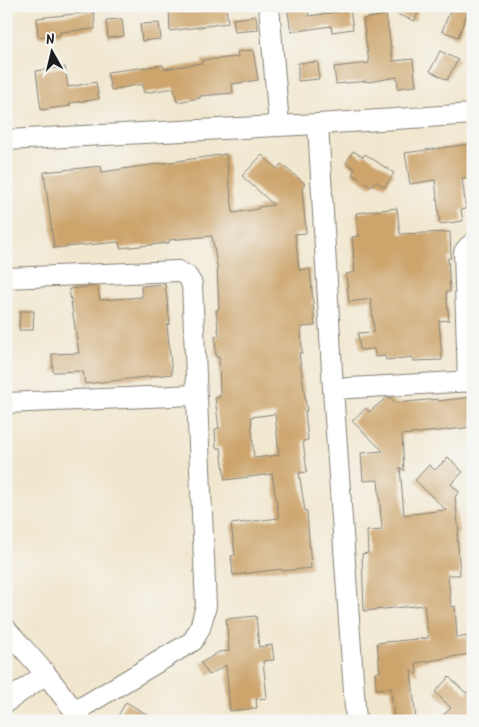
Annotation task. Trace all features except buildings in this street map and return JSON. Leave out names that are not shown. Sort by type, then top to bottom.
[{"type":"street","points":[[269,6],[279,125]]},
{"type":"street","points":[[6,140],[318,124],[472,113]]},
{"type":"street","points":[[318,124],[333,390],[356,721]]},
{"type":"street","points":[[333,390],[470,381],[464,252],[473,243]]},
{"type":"street","points":[[6,278],[178,271],[188,276],[192,284],[206,606],[200,628],[193,641],[78,716],[46,674],[6,629]]},
{"type":"street","points":[[6,403],[196,395]]},
{"type":"street","points":[[6,702],[46,674]]}]
